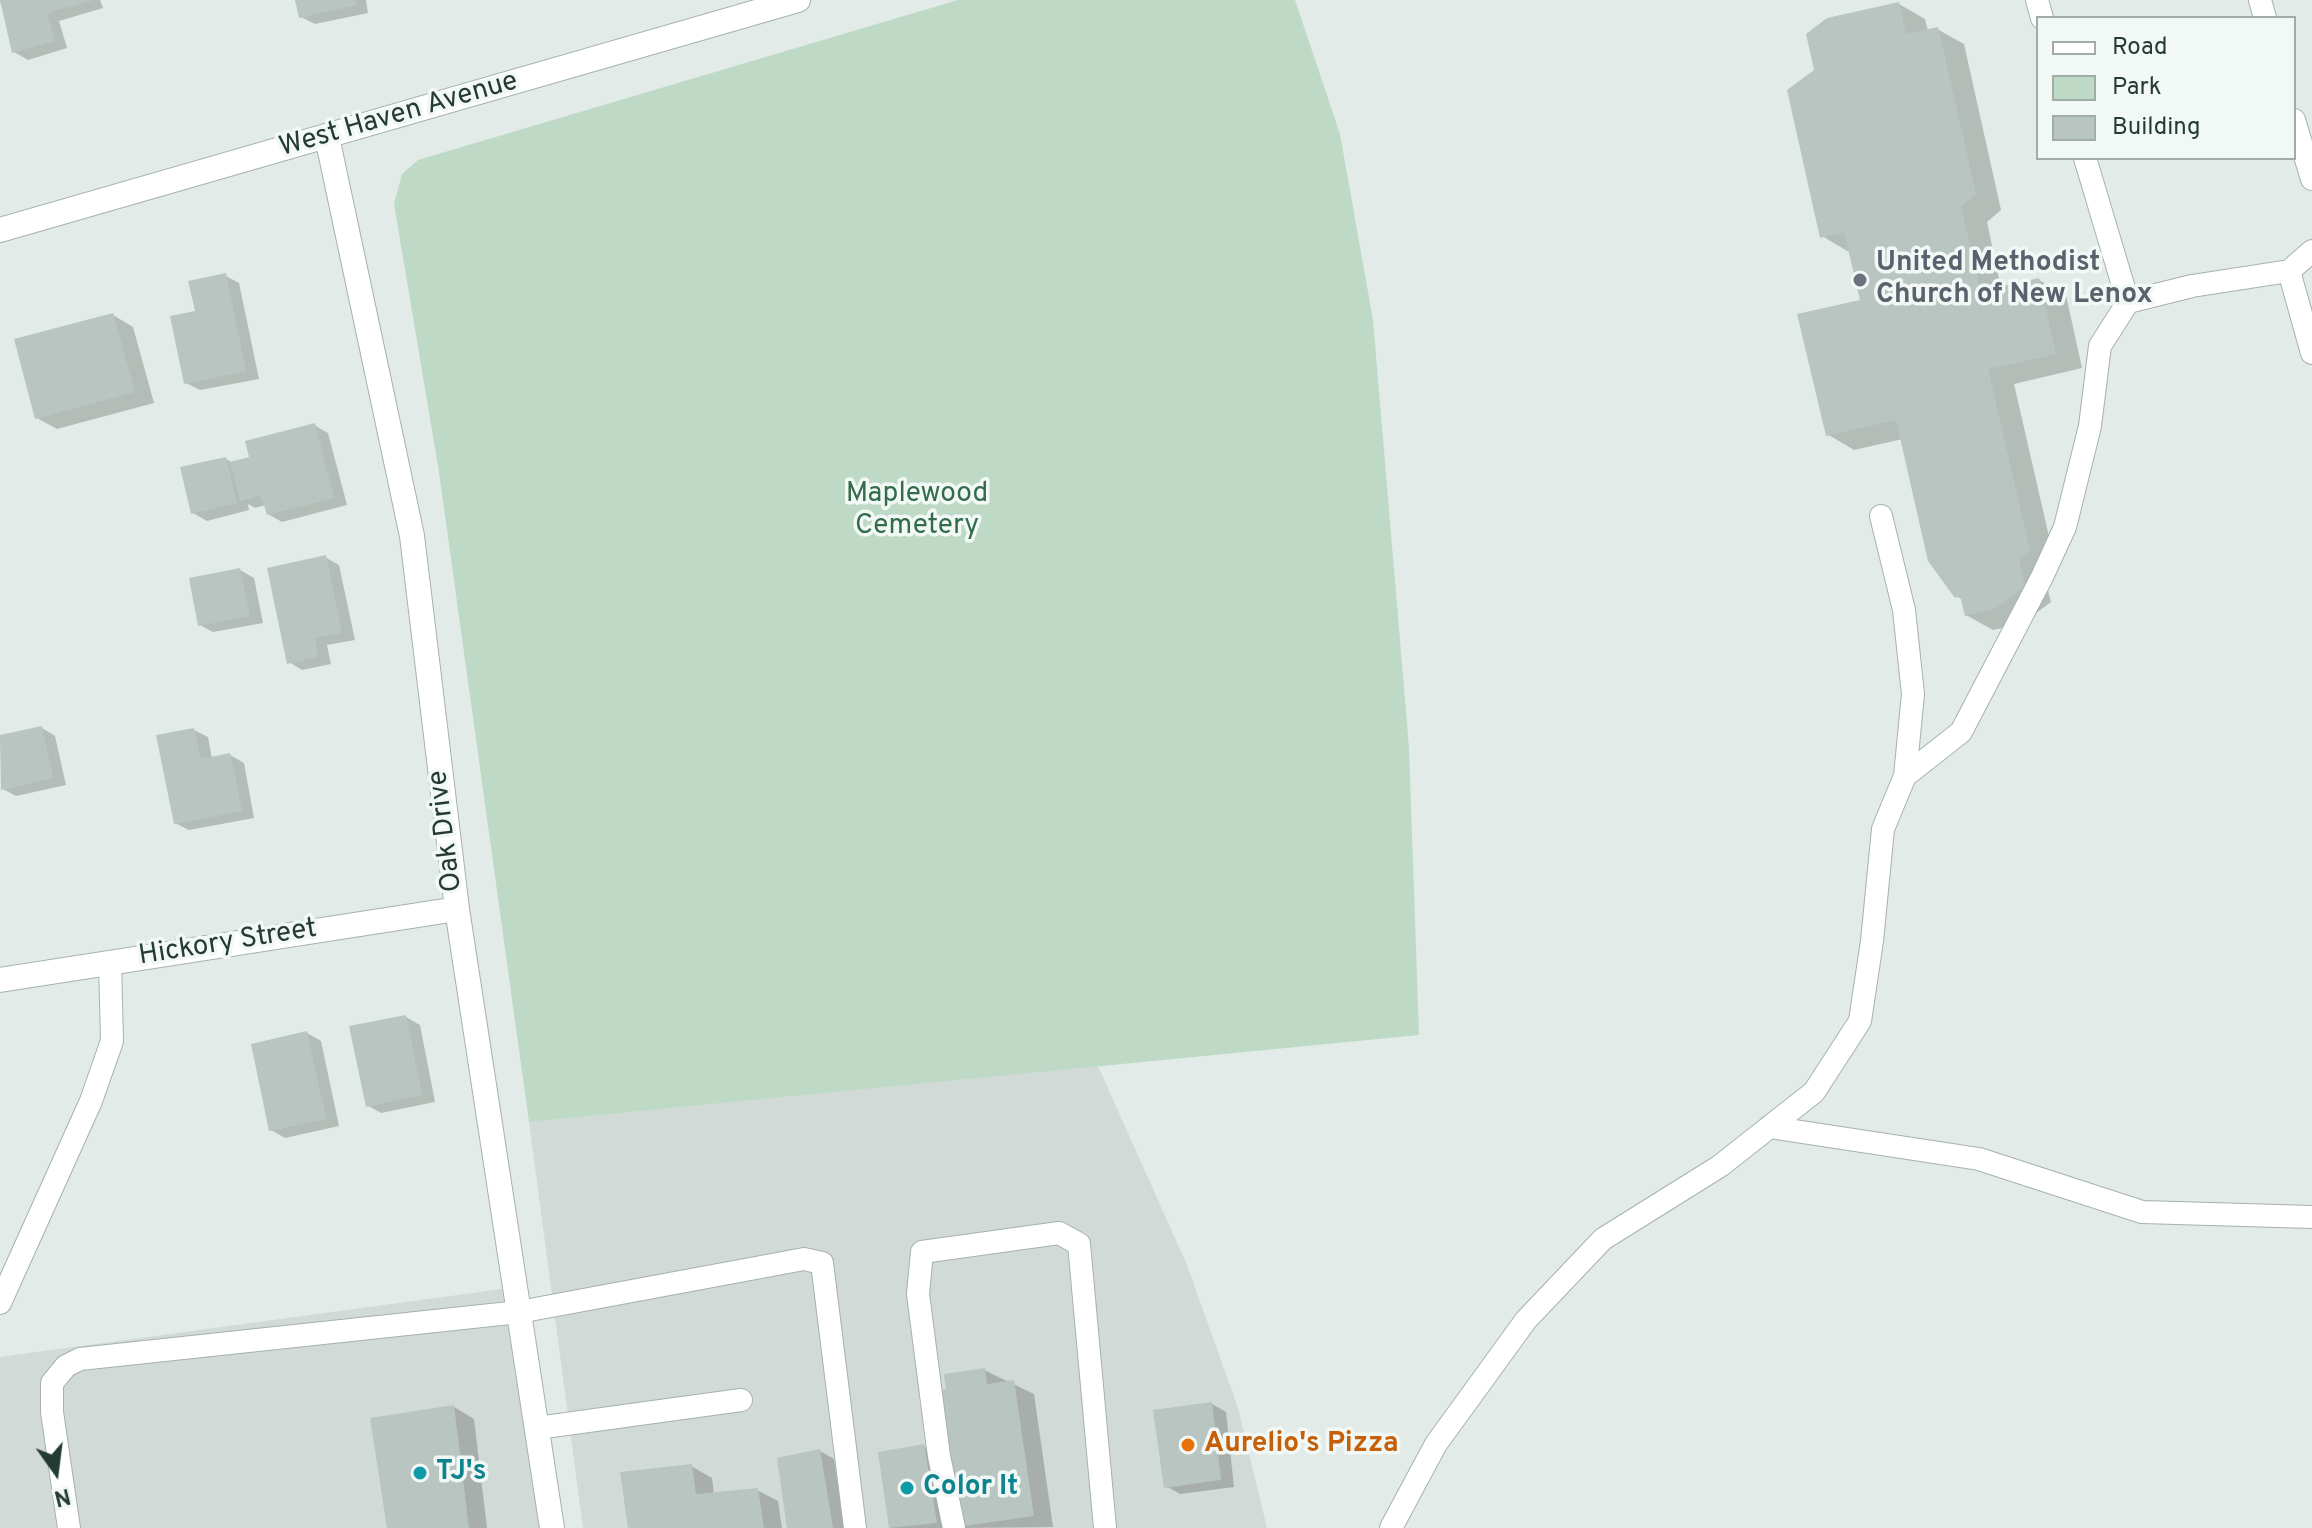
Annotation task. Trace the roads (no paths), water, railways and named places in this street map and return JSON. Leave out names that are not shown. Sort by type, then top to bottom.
[{"type":"street","name":"West Haven Avenue","points":[[0,230],[798,0]]},
{"type":"street","name":"Oak Drive","points":[[327,137],[412,536],[457,909],[552,1528]]},
{"type":"street","name":"Hickory Street","points":[[0,980],[457,909]]},
{"type":"lane","points":[[2296,127],[2312,179]]},
{"type":"lane","points":[[2086,160],[2128,302]]},
{"type":"lane","points":[[1905,776],[1961,732],[2042,577],[2065,527],[2076,484],[2090,426],[2100,346],[2128,302],[2192,286],[2289,271],[2312,251]]},
{"type":"lane","points":[[2289,271],[2312,353]]},
{"type":"lane","points":[[1391,1528],[1436,1444],[1537,1309],[1603,1239],[1720,1166],[1814,1092],[1860,1021],[1883,829],[1905,776],[1913,694],[1904,610],[1881,516]]},
{"type":"lane","points":[[0,1303],[91,1101],[112,1041],[110,963]]},
{"type":"lane","points":[[1769,1127],[1979,1159],[2142,1212],[2312,1217]]},
{"type":"lane","points":[[954,1528],[939,1456],[918,1294],[922,1252],[1059,1233],[1079,1244],[1105,1528]]},
{"type":"lane","points":[[69,1528],[52,1412],[52,1383],[66,1366],[80,1359],[519,1312],[804,1259],[822,1263],[855,1528]]},
{"type":"lane","points":[[537,1428],[741,1400]]},
{"type":"place","name":"United Methodist Church of New Lenox","points":[[1860,280]]},
{"type":"place","name":"Aurelio's Pizza","points":[[1188,1445]]},
{"type":"place","name":"TJ's","points":[[420,1473]]},
{"type":"place","name":"Color It","points":[[907,1488]]},
{"type":"park label","name":"Maplewood Cemetery","points":[[917,511]]}]
